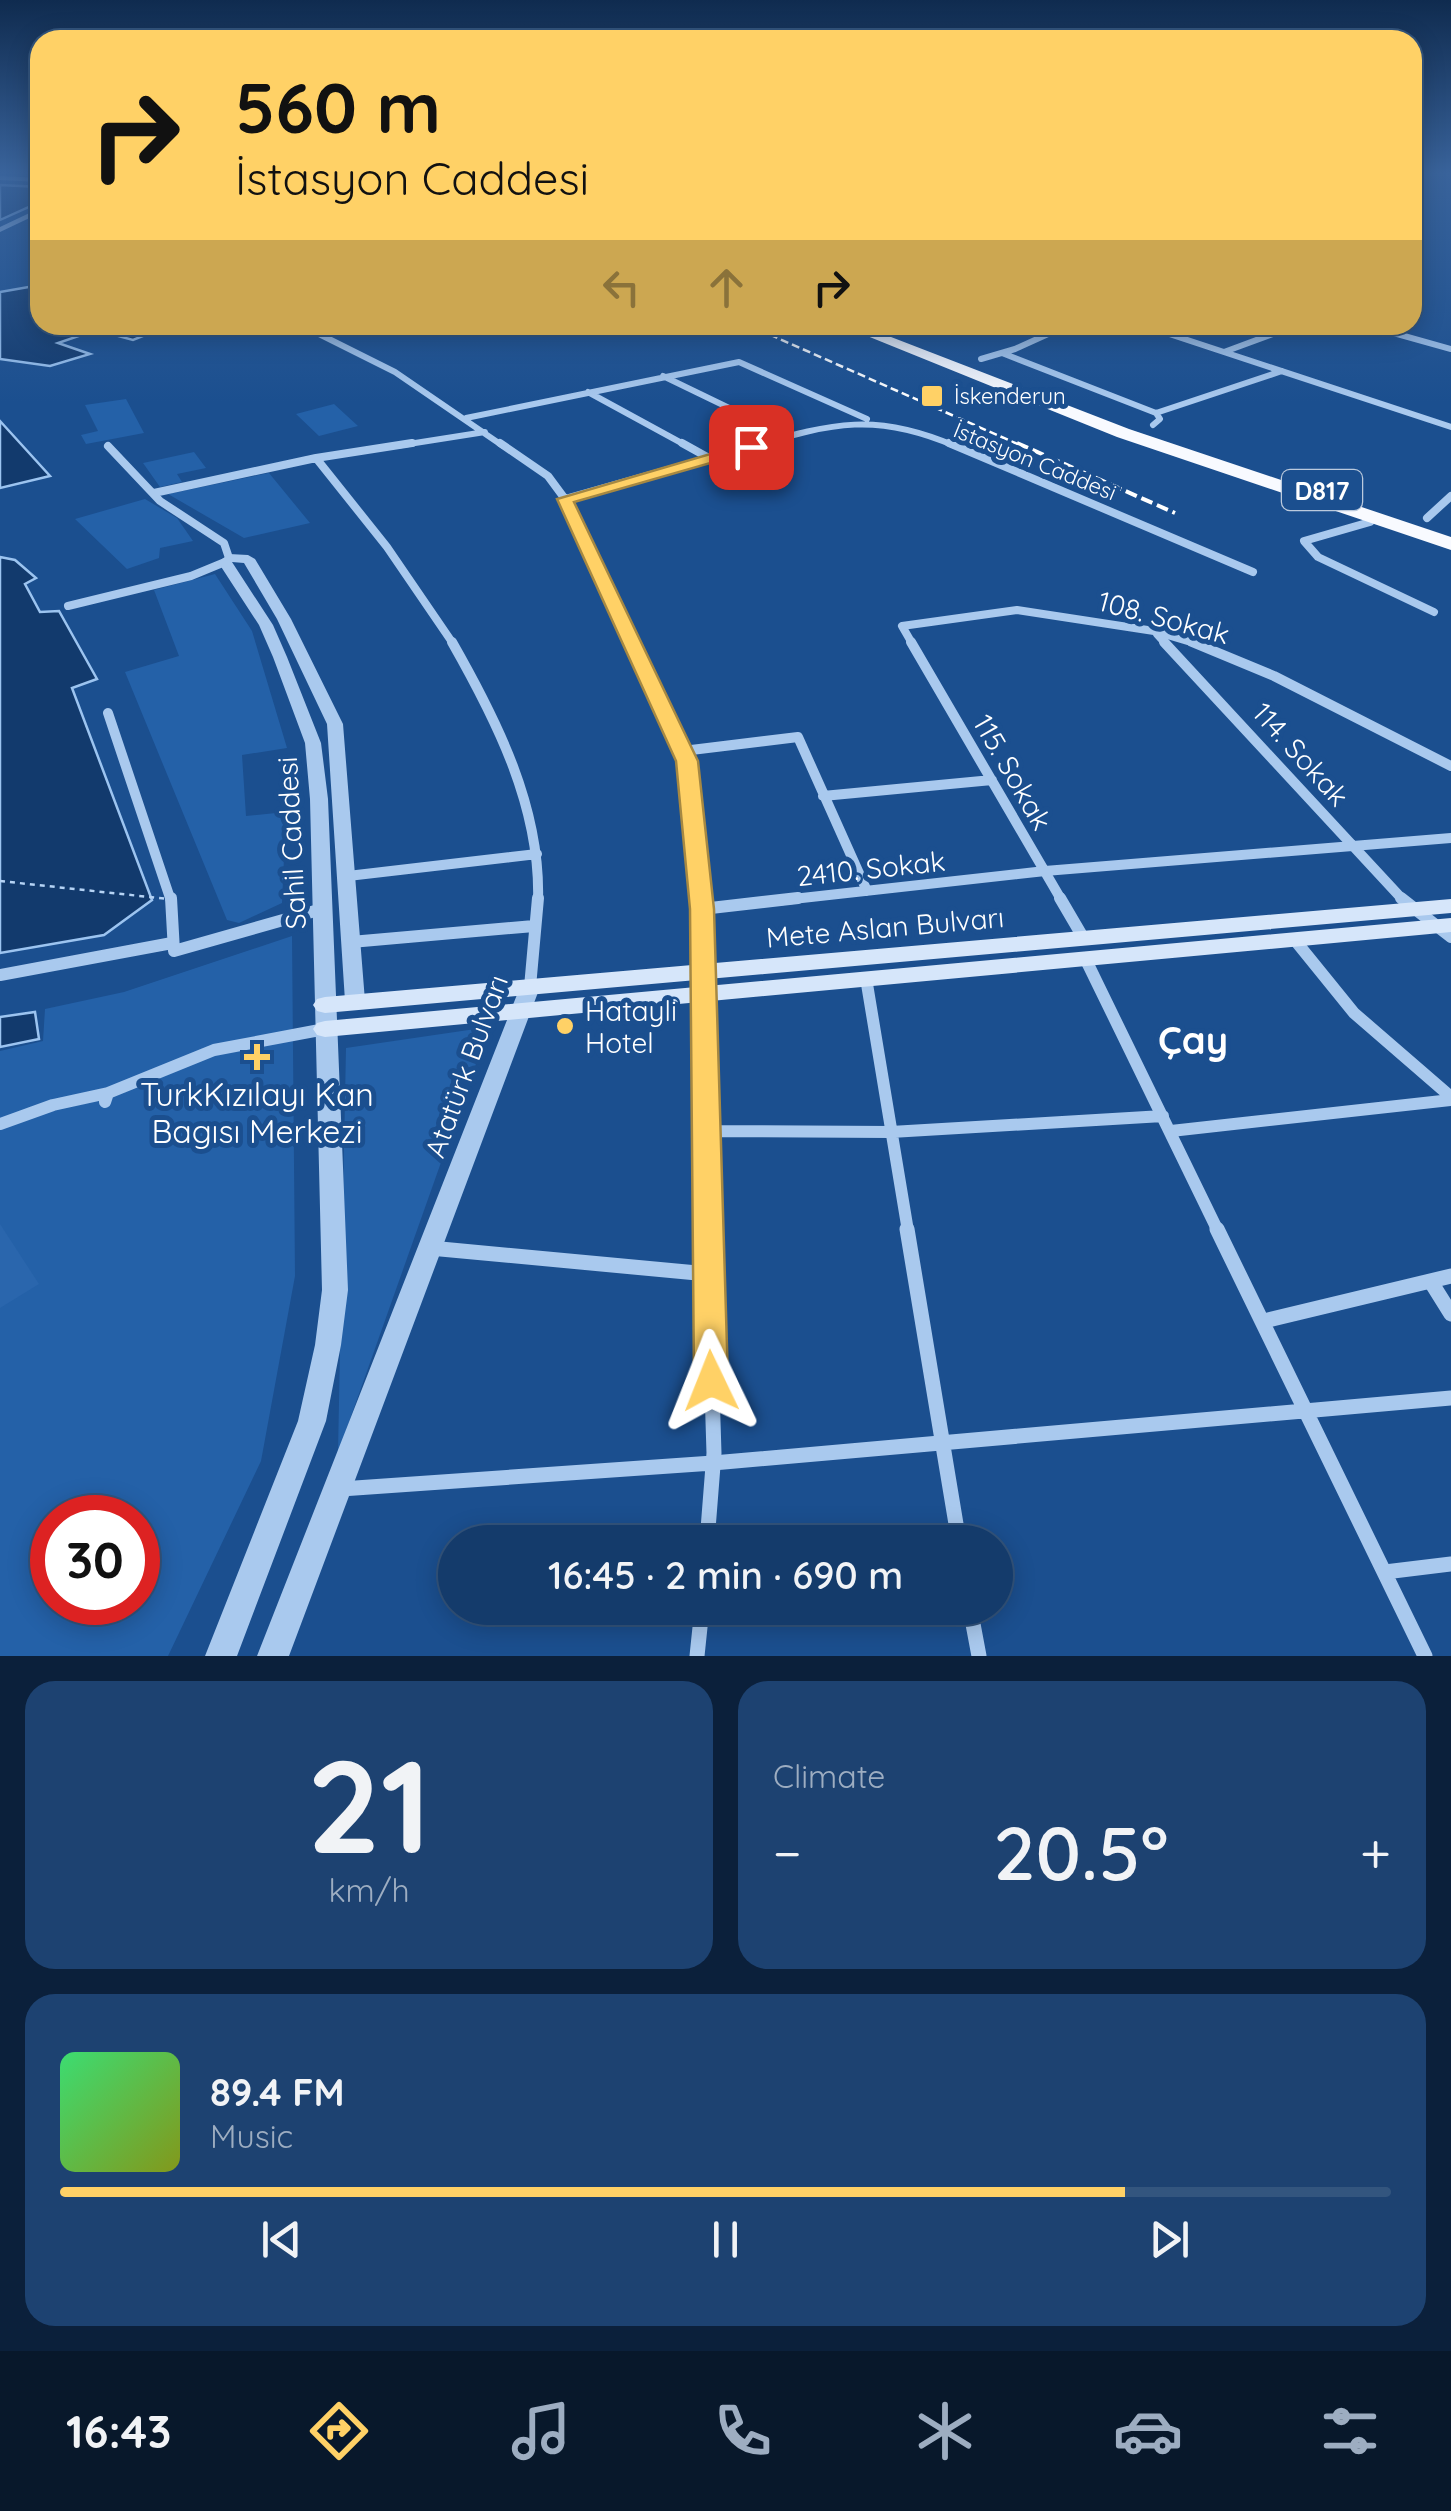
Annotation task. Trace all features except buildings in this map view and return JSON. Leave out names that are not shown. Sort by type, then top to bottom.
[{"type":"highway","name":"D817","points":[[872,335],[1088,420],[1451,544]]},
{"type":"highway","name":"D817","points":[[892,335],[1138,430],[1451,535]]},
{"type":"highway","points":[[918,335],[1451,526]]},
{"type":"highway","points":[[1195,457],[1451,552]]},
{"type":"main road","name":"Mete Aslan Bulvarı","points":[[702,983],[866,978],[1451,906]]},
{"type":"main road","name":"Mete Aslan Bulvarı","points":[[325,1017],[1085,949],[1446,930]]},
{"type":"main road","name":"Mete Aslan Bulvarı","points":[[325,1017],[355,1001],[526,1000]]},
{"type":"street","points":[[322,335],[396,372],[548,476],[565,499],[683,752],[702,909],[713,1462],[707,1525]]},
{"type":"street","points":[[981,359],[1044,335]]},
{"type":"street","points":[[1172,335],[1451,427]]},
{"type":"street","points":[[1224,352],[1269,335]]},
{"type":"street","points":[[1401,335],[1451,349]]},
{"type":"street","points":[[1002,353],[1155,419],[1282,371]]},
{"type":"street","points":[[466,418],[739,362],[874,422]]},
{"type":"street","points":[[662,376],[788,436]]},
{"type":"street","points":[[587,392],[709,459]]},
{"type":"street","name":"İstasyon Caddesi","points":[[565,499],[836,424],[874,422],[946,442],[1253,572]]},
{"type":"street","points":[[154,493],[316,458],[486,432]]},
{"type":"street","name":"Sahil Caddesi","points":[[108,446],[154,493],[224,543],[227,560],[266,625],[313,744],[325,1017]]},
{"type":"street","name":"Atatürk Bulvarı","points":[[274,1656],[526,1000],[534,926],[536,854],[511,760],[476,680],[395,552],[316,458]]},
{"type":"street","points":[[1427,518],[1451,496]]},
{"type":"street","points":[[1370,522],[1304,541],[1318,557],[1434,612]]},
{"type":"street","name":"Sahil Caddesi","points":[[227,560],[248,559],[284,619],[335,724],[355,1001]]},
{"type":"street","points":[[68,606],[191,576],[227,560]]},
{"type":"street","name":"108. Sokak","points":[[902,626],[1017,610],[1154,632],[1210,647],[1451,766]]},
{"type":"street","name":"115. Sokak","points":[[902,626],[1045,872],[1085,949],[1425,1656]]},
{"type":"street","name":"114. Sokak","points":[[1154,632],[1180,655],[1412,910],[1446,930]]},
{"type":"street","points":[[108,713],[171,900],[174,951],[323,908]]},
{"type":"street","points":[[683,752],[798,738],[867,891]]},
{"type":"street","points":[[823,796],[992,780]]},
{"type":"street","name":"2410. Sokak","points":[[702,909],[1045,872],[1451,838]]},
{"type":"street","points":[[348,876],[536,854]]},
{"type":"street","points":[[324,945],[534,926]]},
{"type":"street","points":[[1294,940],[1354,1013],[1451,1099]]},
{"type":"street","points":[[0,974],[172,943]]},
{"type":"street","points":[[866,978],[956,1525]]},
{"type":"street","points":[[0,1124],[54,1105],[106,1098],[142,1075],[325,1017],[335,1290],[328,1345],[312,1421],[222,1656]]},
{"type":"street","points":[[1171,1131],[1451,1099]]},
{"type":"street","points":[[704,1131],[891,1132],[1163,1116]]},
{"type":"street","points":[[430,1248],[708,1274]]},
{"type":"street","points":[[1264,1320],[1451,1276]]},
{"type":"street","points":[[1431,1282],[1451,1314]]},
{"type":"street","points":[[338,1489],[713,1462],[1451,1398]]},
{"type":"street","points":[[1385,1572],[1451,1564]]},
{"type":"street","points":[[697,1656],[700,1625]]},
{"type":"street","points":[[973,1625],[978,1656]]},
{"type":"shaded area","points":[[30,287],[30,335],[81,335],[58,343],[90,354],[50,366],[0,359],[0,292]]},
{"type":"shaded area","points":[[114,335],[146,335],[133,340]]},
{"type":"shaded area","points":[[126,399],[144,433],[86,444],[81,435],[98,431],[85,405]]},
{"type":"shaded area","points":[[334,404],[358,426],[319,436],[296,414]]},
{"type":"shaded area","points":[[0,421],[50,476],[0,488]]},
{"type":"shaded area","points":[[194,452],[206,468],[177,474],[182,482],[160,487],[143,463]]},
{"type":"shaded area","points":[[269,473],[310,523],[244,538],[168,494]]},
{"type":"shaded area","points":[[145,499],[177,518],[193,541],[160,548],[159,558],[127,569],[75,519]]},
{"type":"shaded area","points":[[0,557],[15,560],[36,578],[25,584],[40,612],[59,611],[97,679],[72,688],[152,900],[104,935],[0,953]]},
{"type":"shaded area","points":[[215,574],[252,631],[287,748],[242,755],[246,816],[286,812],[282,903],[239,923],[227,920],[125,672],[179,656],[154,590]]},
{"type":"shaded area","points":[[292,936],[295,1276],[261,1461],[168,1656],[0,1656],[0,1051],[43,1041],[45,1009],[124,992]]},
{"type":"shaded area","points":[[35,1012],[39,1039],[0,1047],[0,1017]]},
{"type":"shaded area","points":[[489,1027],[338,1453],[346,1048]]},
{"type":"ferry route","points":[[0,881],[168,899]]},
{"type":"railway","points":[[771,335],[1022,446]]},
{"type":"railway","points":[[1017,443],[1175,513]]},
{"type":"place","name":"İskenderun","points":[[932,396]]},
{"type":"place","name":"Hatayli Hotel","points":[[565,1026]]},
{"type":"place","name":"TurkKızılayı Kan Bagısı Merkezi","points":[[257,1057]]},
{"type":"district","name":"Çay","points":[[1193,1040]]},
{"type":"route","points":[[711,1381],[702,909],[687,761],[565,499],[751,447]]}]
